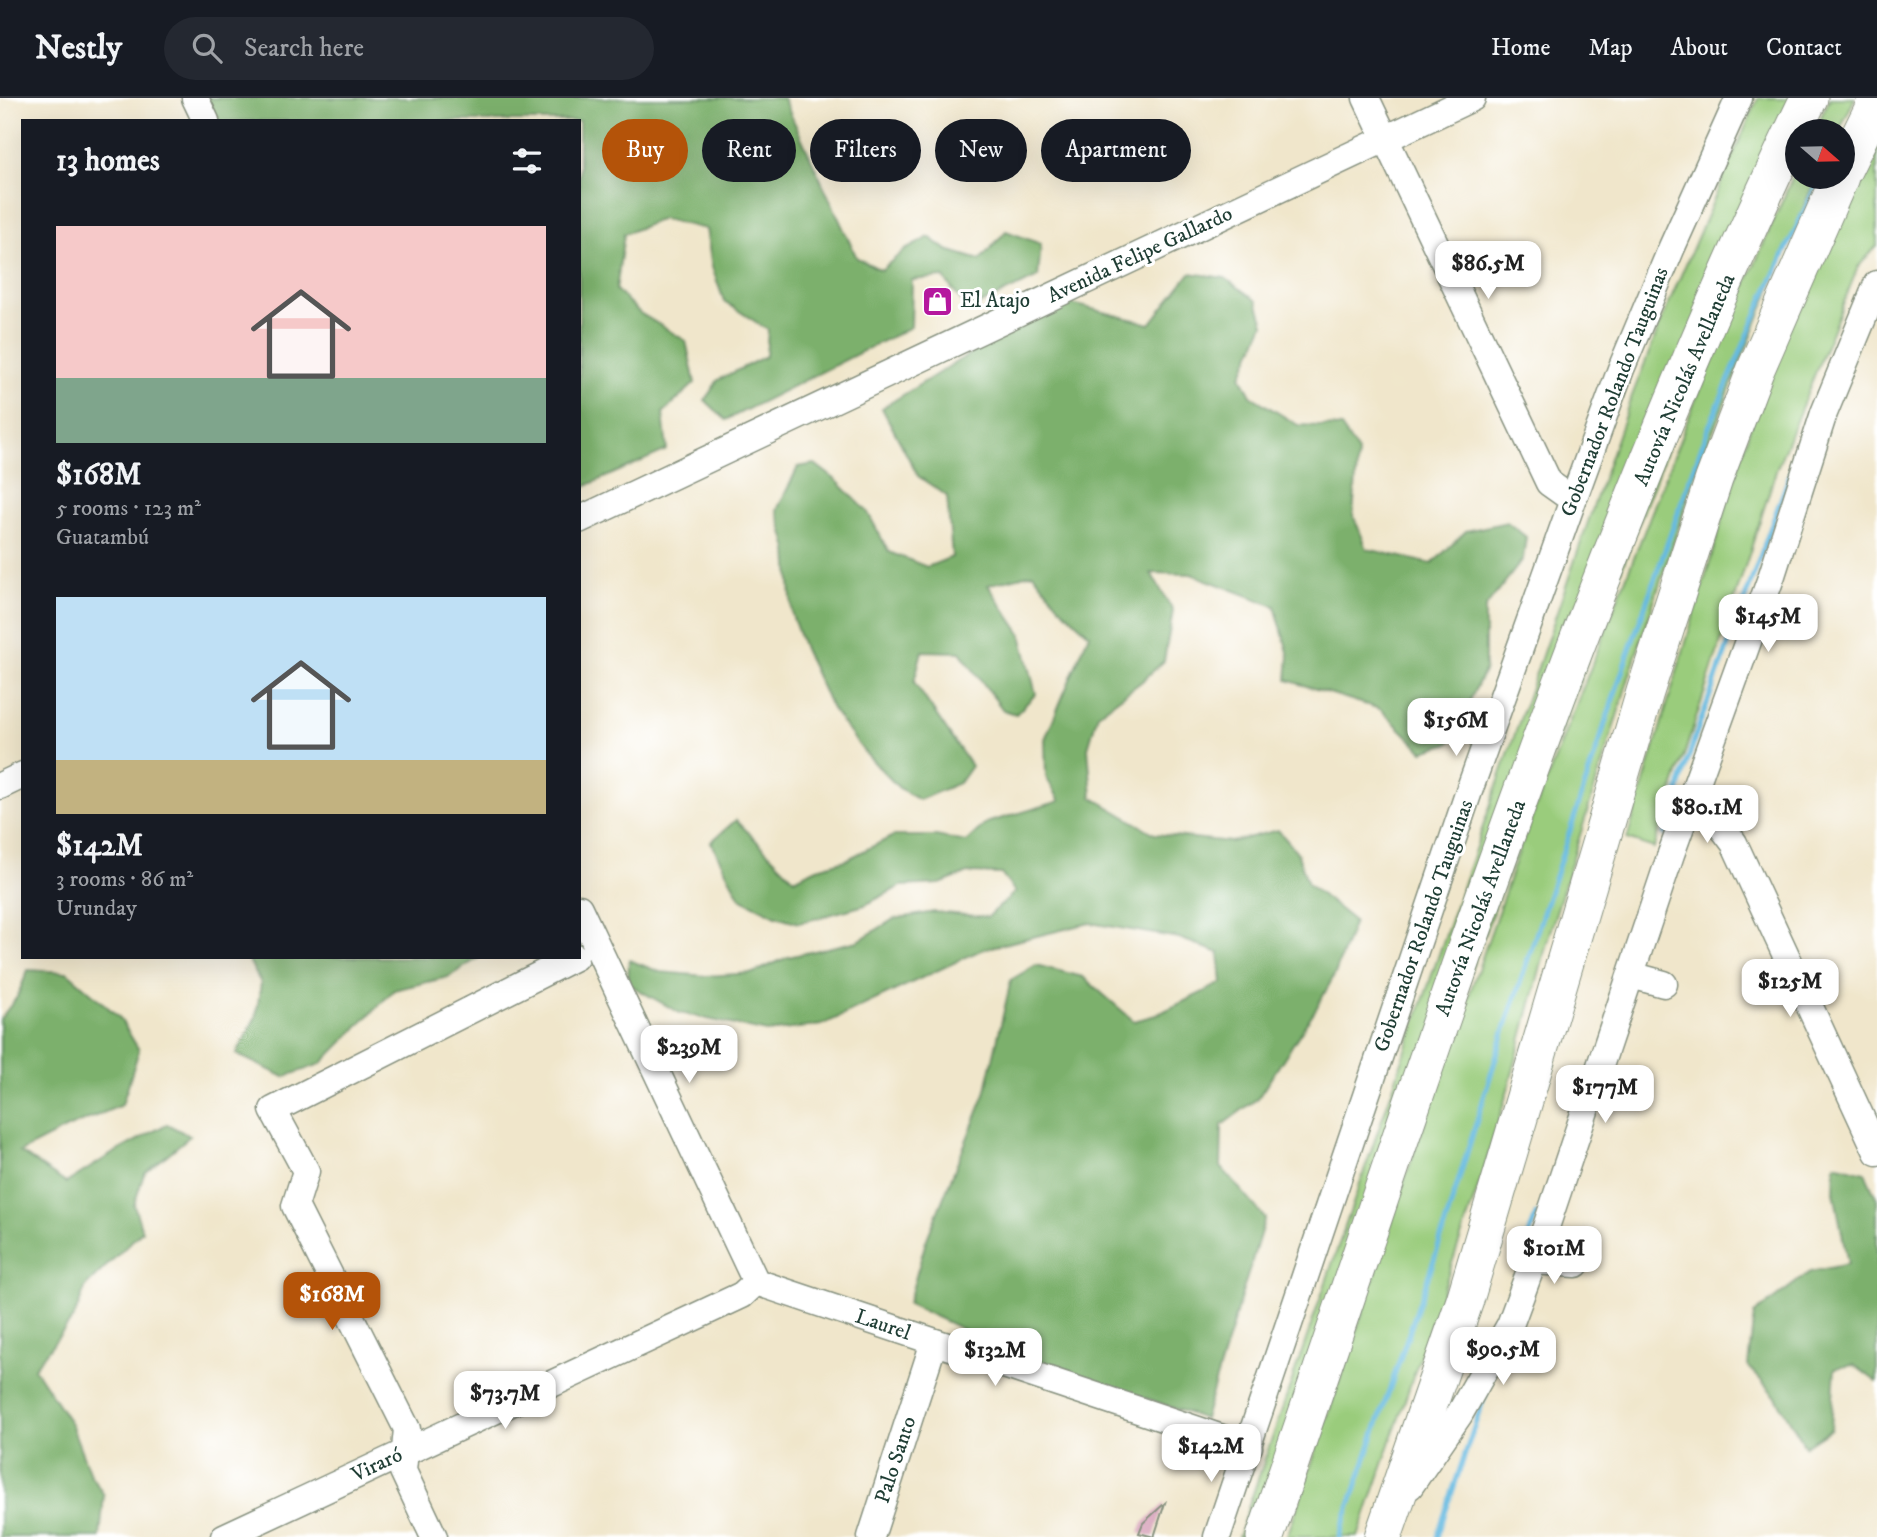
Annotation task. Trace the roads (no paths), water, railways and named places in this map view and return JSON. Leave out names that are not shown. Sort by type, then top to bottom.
[{"type":"highway","name":"Autovía Nicolás Avellaneda","points":[[1265,1537],[1466,948],[1581,632],[1709,321],[1809,98]]},
{"type":"highway","points":[[1855,145],[1877,100]]},
{"type":"highway","points":[[1387,1525],[1465,1300],[1645,692],[1714,479],[1755,371],[1835,189]]},
{"type":"street","points":[[195,98],[205,119]]},
{"type":"street","points":[[1366,98],[1549,483],[1573,500]]},
{"type":"street","name":"Avenida Felipe Gallardo","points":[[581,519],[1472,98]]},
{"type":"street","name":"Gobernador Rolando Tauguinas","points":[[1217,1537],[1469,791],[1573,500],[1621,369],[1739,98]]},
{"type":"street","points":[[1387,1525],[1475,1389],[1510,1325],[1689,804],[1772,575],[1824,413],[1877,284]]},
{"type":"street","points":[[0,786],[21,776]]},
{"type":"street","points":[[1689,804],[1716,819],[1734,843],[1877,1152]]},
{"type":"street","points":[[581,926],[584,953],[756,1282]]},
{"type":"street","points":[[433,1537],[403,1471],[407,1429],[295,1206],[306,1171],[274,1110],[572,959]]},
{"type":"street","points":[[1631,975],[1664,984]]},
{"type":"street","points":[[1534,1261],[1576,1264]]},
{"type":"street","name":"Laurel","points":[[756,1282],[1249,1447]]},
{"type":"street","name":"Viraró","points":[[224,1537],[742,1295],[756,1282]]},
{"type":"street","name":"Palo Santo","points":[[871,1537],[934,1342]]},
{"type":"waterway","points":[[1339,1537],[1437,1251],[1502,1038],[1626,660],[1706,434],[1764,297],[1814,189]]},
{"type":"waterway","points":[[1665,834],[1695,737],[1795,460]]},
{"type":"waterway","points":[[1521,1258],[1536,1215]]},
{"type":"waterway","points":[[1437,1537],[1485,1395]]},
{"type":"place","name":"El Atajo","points":[[937,301]]}]
